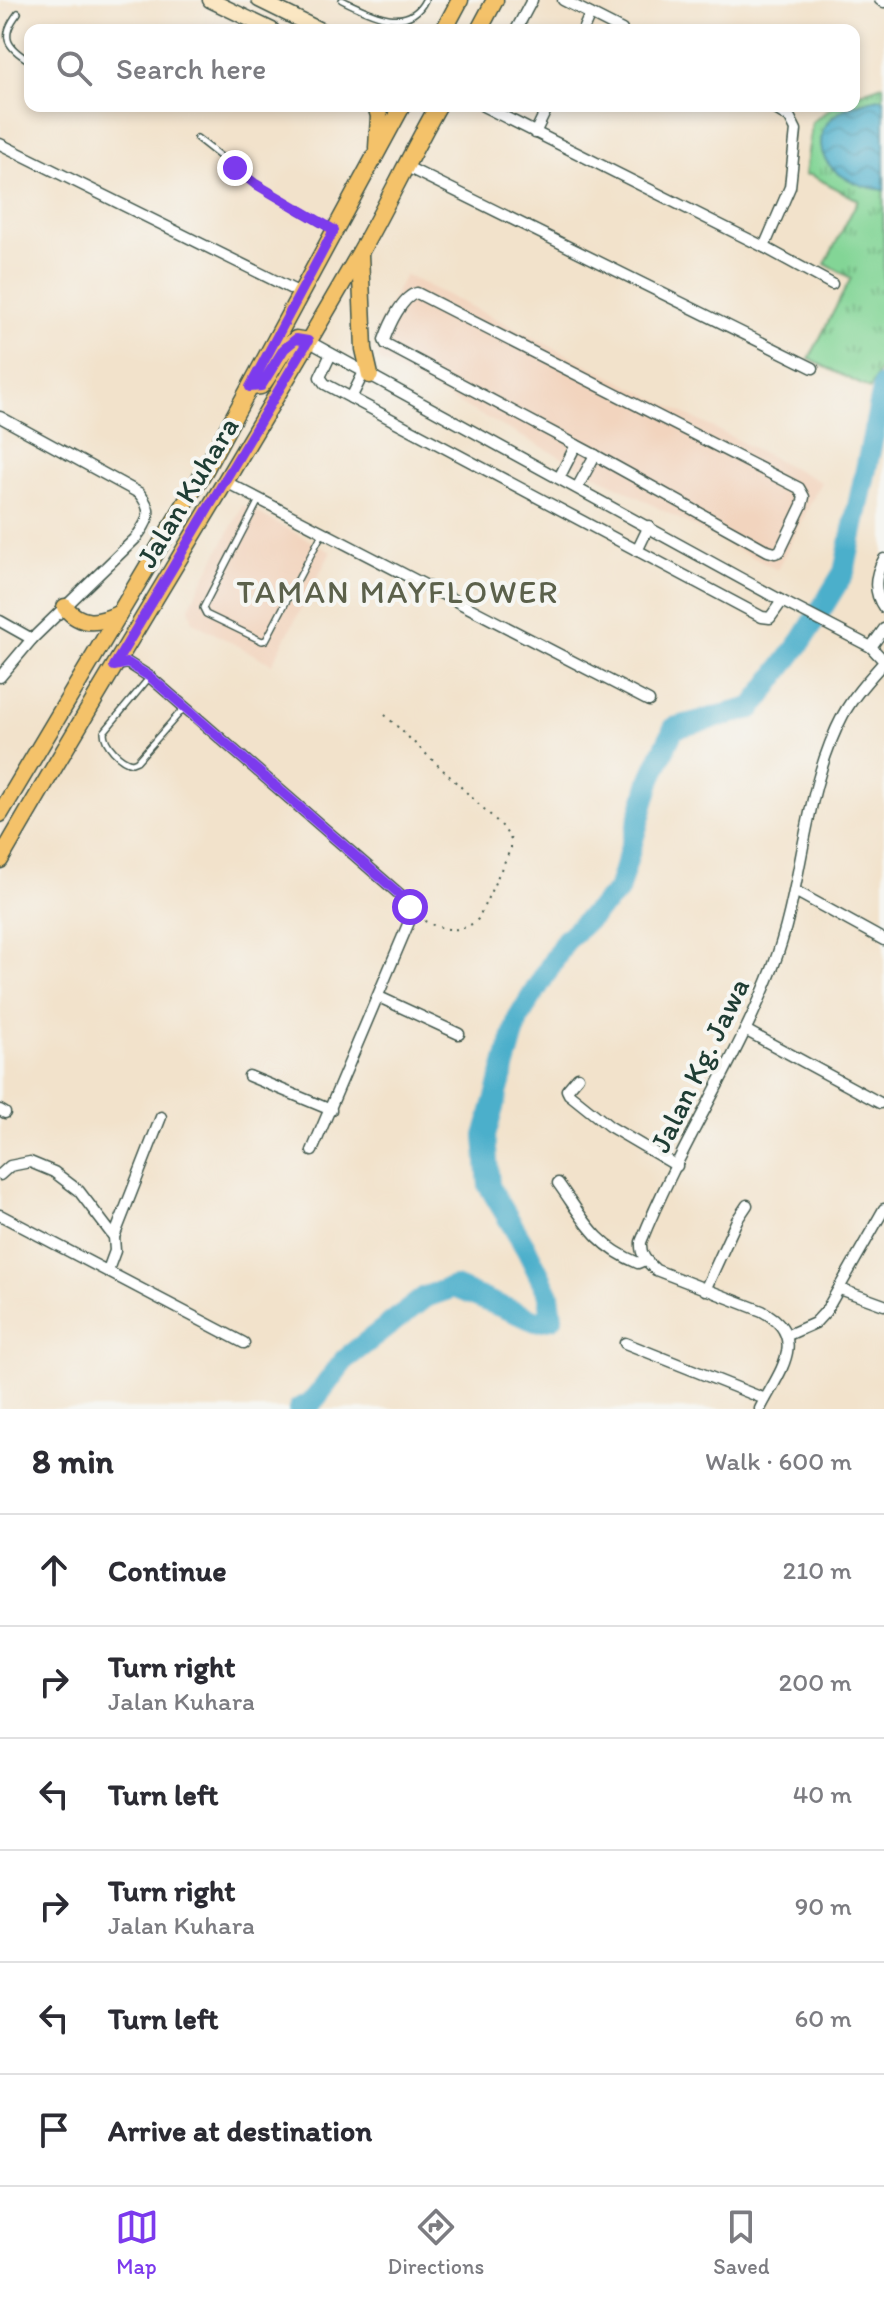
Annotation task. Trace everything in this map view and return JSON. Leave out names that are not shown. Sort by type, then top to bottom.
[{"type":"main road","points":[[210,0],[260,24]]},
{"type":"main road","points":[[259,0],[308,24]]},
{"type":"main road","points":[[447,24],[460,0]]},
{"type":"main road","points":[[482,24],[495,0]]},
{"type":"main road","points":[[376,154],[378,112]]},
{"type":"main road","name":"Jalan Kuhara","points":[[0,814],[177,518],[399,112]]},
{"type":"main road","name":"Jalan Kuhara","points":[[2,855],[360,252],[432,112]]},
{"type":"main road","points":[[360,252],[367,374]]},
{"type":"main road","points":[[250,387],[261,386],[284,349],[296,339],[308,341]]},
{"type":"main road","points":[[65,607],[81,621],[105,621],[118,614]]},
{"type":"street","points":[[519,24],[532,0]]},
{"type":"street","points":[[563,0],[610,24]]},
{"type":"street","points":[[586,24],[590,14]]},
{"type":"street","points":[[495,112],[832,284]]},
{"type":"street","points":[[535,133],[545,112]]},
{"type":"street","points":[[764,247],[790,187],[796,130],[790,118],[780,112]]},
{"type":"street","points":[[0,144],[300,293]]},
{"type":"street","points":[[405,166],[813,368]]},
{"type":"street","points":[[417,293],[799,488],[804,497],[780,551],[775,553],[595,455],[386,344],[386,333],[407,297],[417,293]]},
{"type":"street","points":[[308,341],[782,601],[841,630],[871,647],[884,662]]},
{"type":"street","points":[[331,354],[321,381],[351,398],[762,617],[770,618],[782,601]]},
{"type":"street","points":[[351,398],[367,374]]},
{"type":"street","points":[[0,417],[139,493],[147,503],[149,515],[135,539],[32,639],[0,677]]},
{"type":"street","points":[[559,478],[576,445]]},
{"type":"street","points":[[577,488],[595,455]]},
{"type":"street","points":[[226,482],[649,701]]},
{"type":"street","points":[[637,551],[649,526]]},
{"type":"street","points":[[884,559],[875,585],[877,598],[884,608]]},
{"type":"street","points":[[0,621],[32,639]]},
{"type":"street","points":[[871,647],[884,629]]},
{"type":"street","name":"Jalan Kg. Jawa","points":[[645,1260],[640,1252],[641,1242],[747,1031],[783,940],[803,844],[832,740],[844,713],[884,662]]},
{"type":"street","points":[[114,666],[128,663],[150,677],[405,899],[410,907],[411,914],[379,997],[312,1151]]},
{"type":"street","points":[[795,891],[884,940]]},
{"type":"street","points":[[379,997],[459,1034]]},
{"type":"street","points":[[747,1031],[880,1103]]},
{"type":"street","points":[[249,1076],[331,1110]]},
{"type":"street","points":[[578,1077],[567,1090],[569,1094],[609,1126],[677,1166]]},
{"type":"street","points":[[108,1270],[115,1251],[114,1237],[161,1117]]},
{"type":"street","points":[[0,1175],[10,1166],[30,1162],[54,1172],[79,1191],[114,1237]]},
{"type":"street","points":[[558,1183],[597,1238],[621,1256],[638,1263],[645,1260],[656,1270],[776,1319],[788,1335],[788,1352],[763,1404],[625,1343]]},
{"type":"street","points":[[705,1290],[747,1205]]},
{"type":"street","points":[[788,1335],[815,1323],[826,1311],[884,1209]]},
{"type":"street","points":[[0,1215],[244,1343]]},
{"type":"street","points":[[840,1289],[884,1305]]},
{"type":"lane","points":[[342,0],[368,12],[396,19],[410,16],[425,0]]},
{"type":"lane","points":[[18,13],[7,27],[5,37],[10,48],[24,57]]},
{"type":"lane","points":[[197,138],[254,183],[334,230]]},
{"type":"lane","points":[[260,499],[203,608],[206,614],[262,641],[266,640],[323,532]]},
{"type":"lane","points":[[150,677],[104,732],[106,742],[126,763],[137,761],[184,708]]},
{"type":"path","points":[[385,715],[503,827],[511,840],[511,848],[478,919],[470,927],[459,930],[437,927],[411,914]]},
{"type":"shaded area","points":[[405,275],[821,482],[777,570],[380,362],[375,332]]},
{"type":"shaded area","points":[[243,505],[331,552],[272,664],[193,622],[189,607]]},
{"type":"green space","points":[[883,85],[884,361],[870,389],[809,359],[851,278],[825,264],[858,200],[811,175],[805,175],[812,122],[826,112],[860,112],[860,93]]},
{"type":"water","points":[[884,99],[884,190],[844,177],[828,164],[823,155],[822,135],[830,120],[840,112],[860,112],[860,103]]},
{"type":"waterway","points":[[299,1409],[311,1403],[345,1359],[425,1297],[454,1287],[536,1321],[552,1318],[549,1295],[527,1250],[489,1186],[485,1136],[518,1019],[566,940],[618,891],[651,778],[674,728],[752,708],[803,639],[844,572],[884,385]]},
{"type":"district","name":"TAMAN MAYFLOWER","points":[[398,592]]},
{"type":"route","points":[[235,168],[254,183],[334,230],[250,387],[261,386],[284,349],[296,339],[308,341],[114,666],[128,663],[150,677],[405,899],[410,907]]}]
